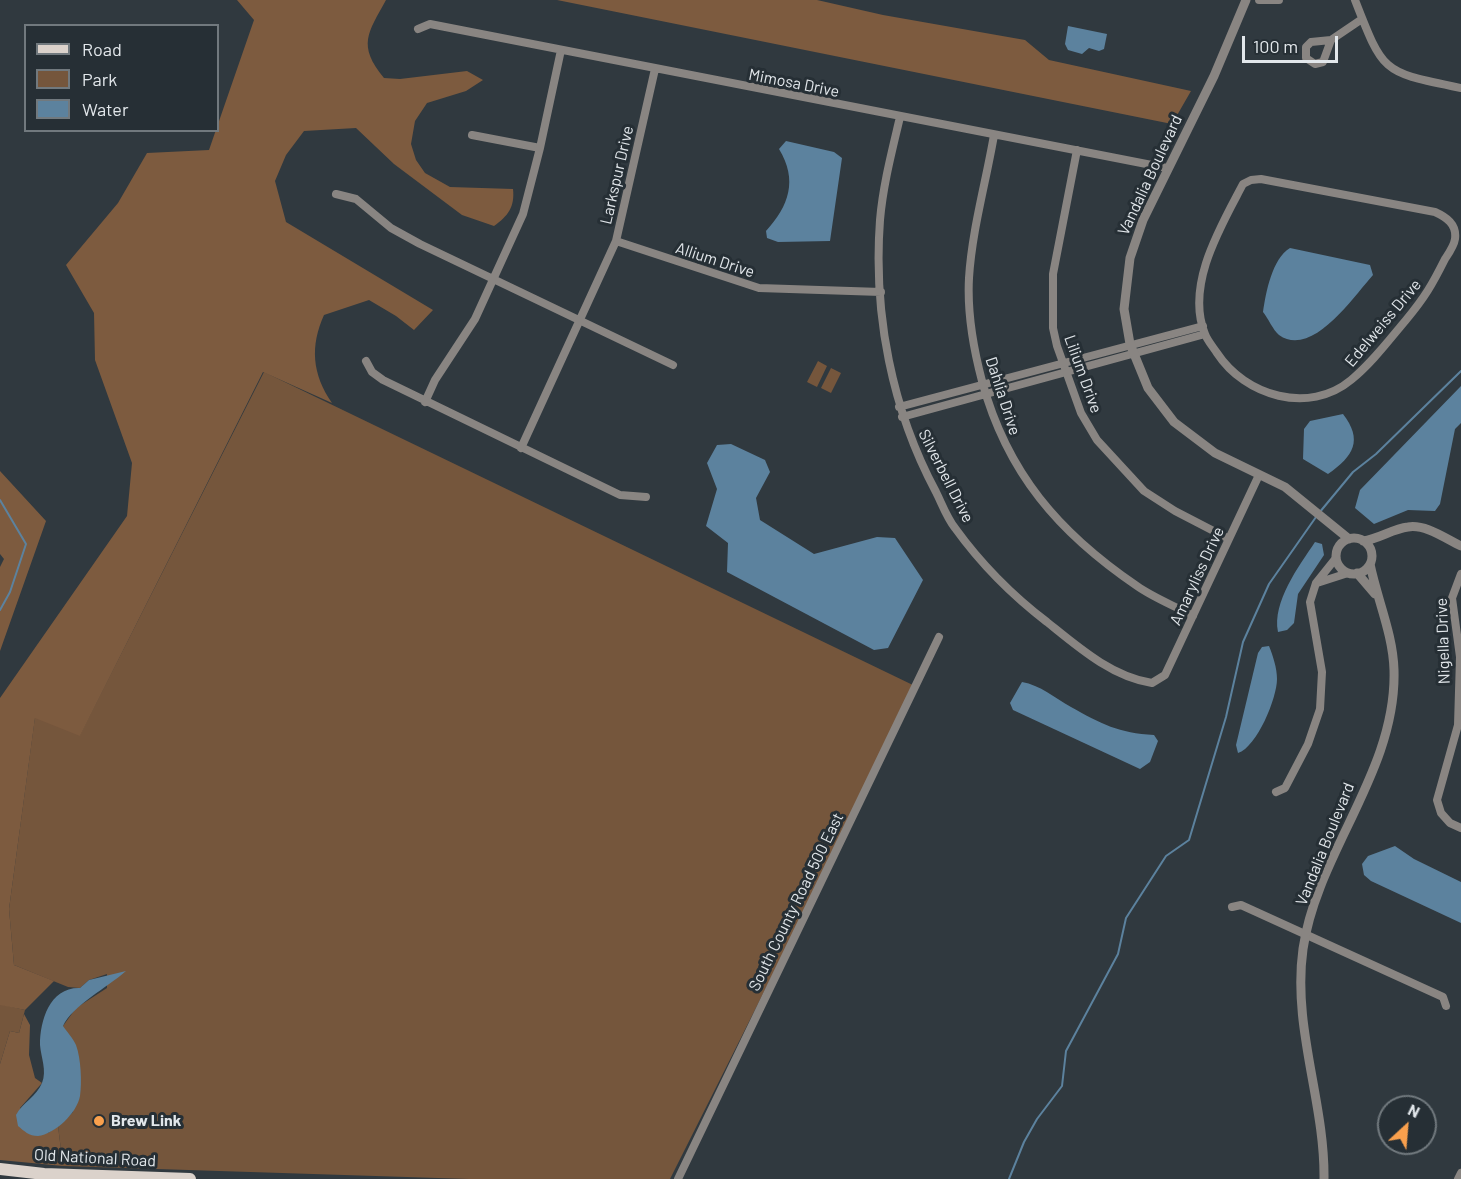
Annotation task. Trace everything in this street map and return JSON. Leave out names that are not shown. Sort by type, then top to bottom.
[{"type":"main road","name":"Old National Road","points":[[0,1169],[189,1179]]},
{"type":"street","name":"Vandalia Boulevard","points":[[1246,0],[1214,76],[1167,168],[1130,258],[1124,309],[1130,344],[1148,388],[1174,422],[1215,453],[1285,487],[1349,539]]},
{"type":"street","points":[[1259,0],[1279,0]]},
{"type":"street","points":[[1355,0],[1377,55],[1391,69],[1408,77],[1461,88]]},
{"type":"street","points":[[1331,40],[1362,19]]},
{"type":"street","name":"Mimosa Drive","points":[[418,29],[430,24],[1167,168]]},
{"type":"street","points":[[425,402],[435,380],[475,319],[528,199],[561,50]]},
{"type":"street","name":"Larkspur Drive","points":[[521,448],[616,241],[655,69]]},
{"type":"street","name":"Silverbell Drive","points":[[900,117],[882,201],[879,246],[881,292],[892,381],[916,454],[955,528],[1016,598],[1091,657],[1137,681],[1152,683]]},
{"type":"street","points":[[472,135],[540,148]]},
{"type":"street","name":"Dahlia Drive","points":[[994,135],[969,278],[970,327],[985,394],[999,434],[1026,484],[1075,539],[1138,587],[1193,616]]},
{"type":"street","name":"Lilium Drive","points":[[1077,150],[1053,273],[1053,328],[1081,413],[1097,440],[1144,491],[1175,511],[1229,539]]},
{"type":"street","name":"Edelweiss Drive","points":[[1251,180],[1435,212],[1450,221],[1455,238],[1453,245],[1428,295],[1374,359],[1350,382],[1326,394],[1295,399],[1268,394],[1241,379],[1222,361],[1204,330],[1199,304],[1204,270],[1240,190],[1251,180]]},
{"type":"street","points":[[336,194],[356,199],[407,237],[673,365]]},
{"type":"street","name":"Allium Drive","points":[[616,241],[759,288],[881,292]]},
{"type":"street","points":[[899,407],[1130,344],[1204,330]]},
{"type":"street","points":[[902,417],[1134,355],[1204,330]]},
{"type":"street","points":[[366,361],[372,372],[383,380],[425,402],[620,495],[646,497]]},
{"type":"street","name":"Amaryliss Drive","points":[[1152,683],[1165,675],[1259,475]]},
{"type":"street","points":[[1332,526],[1340,567],[1353,573]]},
{"type":"street","points":[[1276,792],[1285,788],[1308,744],[1320,709],[1322,663],[1310,609],[1316,583],[1349,539],[1363,541],[1409,527],[1427,529],[1461,546]]},
{"type":"street","points":[[1316,583],[1353,573],[1370,564],[1371,553],[1389,534]]},
{"type":"street","points":[[1363,541],[1371,553]]},
{"type":"street","name":"Vandalia Boulevard","points":[[1324,1179],[1318,1109],[1301,1002],[1305,935],[1322,882],[1373,766],[1389,719],[1394,669],[1390,638],[1370,564]]},
{"type":"street","name":"Vandalia Boulevard","points":[[1353,573],[1377,596]]},
{"type":"street","name":"Nigella Drive","points":[[1461,574],[1452,598],[1460,657],[1458,740],[1437,800],[1441,813],[1450,823],[1461,828]]},
{"type":"street","name":"South County Road 500 East","points":[[678,1179],[939,637]]},
{"type":"street","points":[[1232,907],[1241,905],[1443,997],[1446,1006]]},
{"type":"street","points":[[1458,1179],[1461,1173]]},
{"type":"green space","points":[[818,361],[827,366],[817,387],[807,382]]},
{"type":"green space","points":[[831,368],[841,373],[831,393],[821,388]]},
{"type":"green space","points":[[264,372],[917,687],[670,1179],[469,1179],[63,1166],[58,1126],[73,1112],[63,1026],[76,1008],[107,988],[107,974],[89,980],[80,988],[68,987],[14,965],[9,909],[35,717],[80,735]]},
{"type":"green space","points":[[0,1004],[25,1010],[19,1033],[10,1031],[0,1064]]},
{"type":"shaded area","points":[[237,0],[386,0],[374,21],[368,39],[370,57],[384,78],[400,79],[467,71],[483,80],[466,91],[427,103],[415,121],[411,144],[416,160],[425,173],[450,187],[513,189],[512,206],[507,215],[494,226],[462,215],[394,164],[356,128],[304,131],[286,155],[275,181],[286,222],[433,310],[414,330],[369,300],[324,315],[317,338],[315,360],[320,381],[332,403],[263,372],[80,736],[35,718],[9,909],[14,965],[54,981],[25,1010],[0,1005],[0,698],[127,516],[132,463],[95,360],[94,313],[66,265],[118,203],[147,153],[209,150],[215,132],[219,132],[219,121],[254,20]]},
{"type":"shaded area","points":[[557,0],[817,0],[883,15],[1025,40],[1049,60],[1191,91],[1172,124]]},
{"type":"shaded area","points":[[0,471],[46,521],[0,651],[0,567],[4,559],[0,554]]},
{"type":"shaded area","points":[[24,1014],[30,1025],[29,1055],[35,1078],[42,1083],[20,1108],[48,1133],[58,1126],[63,1166],[0,1160],[0,1064],[10,1031],[19,1033]]},
{"type":"water","points":[[1068,26],[1107,34],[1104,49],[1099,51],[1089,48],[1082,54],[1068,50],[1065,44]]},
{"type":"water","points":[[786,141],[834,152],[842,158],[830,241],[778,242],[767,238],[766,231],[780,212],[788,192],[788,171],[779,149]]},
{"type":"water","points":[[1290,248],[1370,265],[1373,275],[1344,310],[1318,332],[1305,339],[1292,340],[1279,335],[1263,312],[1274,268]]},
{"type":"water","points":[[1461,386],[1461,423],[1455,429],[1440,504],[1435,511],[1408,510],[1374,524],[1355,508],[1360,490]]},
{"type":"water","points":[[1343,414],[1353,432],[1353,447],[1344,461],[1328,474],[1303,459],[1304,429],[1310,421]]},
{"type":"water","points":[[731,444],[765,460],[770,472],[756,498],[760,520],[814,554],[877,537],[895,538],[923,580],[888,648],[874,650],[727,572],[728,543],[706,526],[717,489],[707,463],[717,445]]},
{"type":"water","points":[[1315,542],[1322,544],[1324,555],[1298,594],[1294,623],[1287,630],[1278,632],[1277,621],[1283,597]]},
{"type":"water","points":[[1269,646],[1277,675],[1274,698],[1259,732],[1245,749],[1238,753],[1236,745],[1258,653],[1262,647]]},
{"type":"water","points":[[1022,682],[1041,689],[1101,723],[1130,732],[1154,735],[1158,741],[1150,762],[1140,769],[1013,710],[1010,703]]},
{"type":"water","points":[[1395,846],[1414,859],[1461,882],[1461,923],[1371,881],[1364,875],[1362,864],[1368,856]]},
{"type":"water","points":[[126,971],[82,1004],[63,1026],[76,1045],[80,1063],[80,1096],[75,1109],[58,1127],[45,1134],[38,1136],[27,1133],[18,1126],[16,1115],[42,1083],[44,1069],[40,1035],[49,1007],[61,993],[80,988],[89,980]]},
{"type":"waterway","points":[[1319,513],[1353,472],[1376,454],[1461,371]]},
{"type":"waterway","points":[[0,500],[26,544],[10,592],[0,610]]},
{"type":"waterway","points":[[1009,1179],[1024,1142],[1037,1119],[1062,1086],[1066,1051],[1118,954],[1126,918],[1166,856],[1189,840],[1226,717],[1243,642],[1269,584],[1316,517]]},
{"type":"place","name":"Brew Link","points":[[99,1121]]}]
